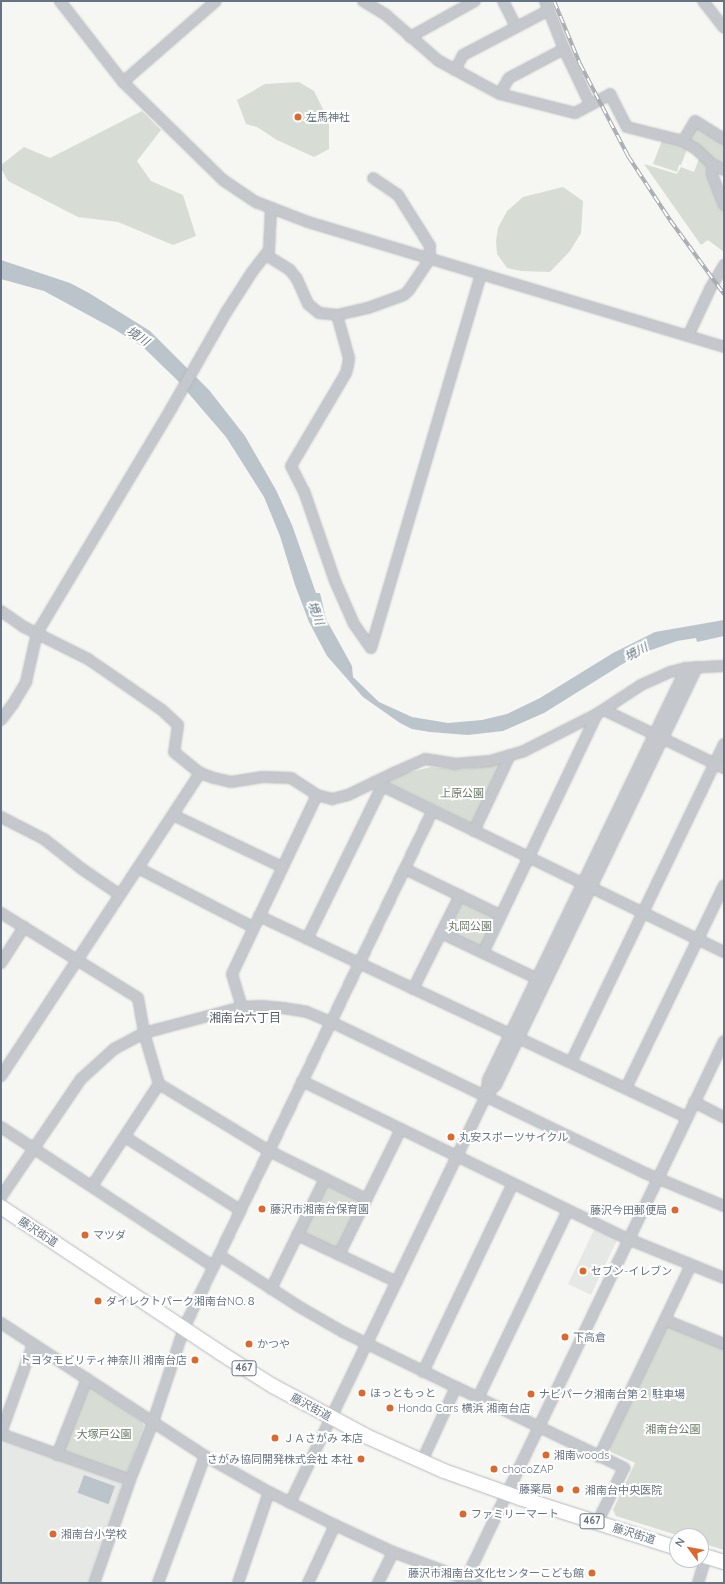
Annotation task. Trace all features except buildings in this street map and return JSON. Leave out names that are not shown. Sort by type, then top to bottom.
[{"type":"highway","name":"藤沢街道","points":[[1,1208],[273,1386],[332,1418],[422,1461],[506,1493],[669,1546]]},
{"type":"highway","points":[[709,1558],[724,1562]]},
{"type":"street","points":[[60,1],[123,82],[223,180],[245,195],[271,209],[308,222],[724,347]]},
{"type":"street","points":[[123,82],[216,1]]},
{"type":"street","points":[[363,1],[386,16],[426,52],[455,70],[500,94],[575,113],[610,94],[627,127],[683,141],[696,149],[712,164],[724,170]]},
{"type":"street","points":[[375,9],[383,1]]},
{"type":"street","points":[[410,37],[475,1]]},
{"type":"street","points":[[503,1],[516,27]]},
{"type":"street","points":[[703,1],[724,28]]},
{"type":"street","points":[[455,70],[463,55],[516,27],[547,5],[564,49],[590,104]]},
{"type":"street","points":[[500,94],[509,78],[564,49]]},
{"type":"street","points":[[683,141],[695,121],[724,139]]},
{"type":"street","points":[[712,164],[712,174],[724,204]]},
{"type":"street","points":[[266,255],[290,270],[297,279],[308,304],[313,310],[319,313],[337,315],[368,308],[404,295],[430,259],[430,246],[398,195],[373,178]]},
{"type":"street","points":[[1,720],[13,704],[26,682],[37,634],[252,272],[270,250],[271,209]]},
{"type":"street","points":[[688,336],[711,287],[724,265]]},
{"type":"street","points":[[337,315],[349,358],[348,365],[291,466],[304,491],[335,580],[354,624],[371,648],[481,274]]},
{"type":"street","points":[[1,611],[24,627],[88,660],[162,710],[178,726],[174,752],[200,773],[231,782],[263,777],[291,778],[317,795],[332,798],[348,796],[378,784],[425,759],[455,764],[490,761],[510,756],[524,751],[600,712],[640,685],[670,672],[692,668],[724,666]]},
{"type":"street","points":[[290,1503],[486,1095],[488,1080],[515,1035],[692,668]]},
{"type":"street","points":[[600,712],[659,736],[719,766]]},
{"type":"street","points":[[483,953],[600,712]]},
{"type":"street","points":[[571,1062],[642,912],[719,766],[724,744]]},
{"type":"street","points":[[474,831],[510,756]]},
{"type":"street","points":[[1,1076],[200,773]]},
{"type":"street","points":[[378,784],[432,812],[724,952]]},
{"type":"street","points":[[307,939],[378,784]]},
{"type":"street","points":[[242,1007],[232,974],[317,795]]},
{"type":"street","points":[[94,1583],[184,1328],[432,812]]},
{"type":"street","points":[[173,815],[282,867]]},
{"type":"street","points":[[1,817],[44,839],[82,870],[120,895]]},
{"type":"street","points":[[138,868],[253,927]]},
{"type":"street","points":[[405,869],[500,916]]},
{"type":"street","points":[[626,1088],[724,885]]},
{"type":"street","points":[[413,989],[460,895]]},
{"type":"street","points":[[1,913],[138,998],[144,1033],[159,1084],[269,1151],[366,1199]]},
{"type":"street","points":[[259,916],[687,1117]]},
{"type":"street","points":[[1,963],[24,927]]},
{"type":"street","points":[[441,933],[541,980]]},
{"type":"street","points":[[1,1197],[81,1079],[114,1049],[144,1033],[242,1007],[283,1008],[307,1012],[486,1095],[658,1178],[723,1203]]},
{"type":"street","points":[[465,1581],[724,1041]]},
{"type":"street","points":[[302,1081],[628,1239],[724,1278]]},
{"type":"street","points":[[92,1186],[159,1084]]},
{"type":"street","points":[[694,1102],[724,1116]]},
{"type":"street","points":[[1,1127],[213,1266]]},
{"type":"street","points":[[339,1255],[401,1129]]},
{"type":"street","points":[[125,1137],[240,1210]]},
{"type":"street","points":[[271,1289],[325,1179]]},
{"type":"street","points":[[423,1372],[513,1183]]},
{"type":"street","points":[[478,1398],[568,1210]]},
{"type":"street","points":[[297,1235],[397,1282]]},
{"type":"street","points":[[219,1255],[271,1289],[367,1345],[624,1468],[597,1523]]},
{"type":"street","points":[[599,1457],[691,1265]]},
{"type":"street","points":[[665,1320],[724,1344]]},
{"type":"street","points":[[1,1323],[205,1456],[290,1503],[393,1552],[465,1581],[476,1583]]},
{"type":"street","points":[[33,1344],[1,1433],[58,1456],[130,1480]]},
{"type":"street","points":[[58,1456],[87,1379]]},
{"type":"street","points":[[422,1461],[456,1388]]},
{"type":"street","points":[[158,1583],[205,1456]]},
{"type":"street","points":[[238,1583],[270,1492]]},
{"type":"street","points":[[308,1583],[335,1525]]},
{"type":"street","points":[[378,1583],[393,1552]]},
{"type":"street","points":[[698,1583],[701,1568]]},
{"type":"shaded area","points":[[595,1228],[615,1237],[617,1240],[591,1295],[568,1284]]},
{"type":"shaded area","name":"湘南台小学校","points":[[1,1439],[120,1482],[122,1485],[87,1583],[1,1583]]},
{"type":"green space","points":[[299,82],[314,91],[329,121],[329,149],[314,157],[277,140],[257,127],[246,124],[237,100],[265,84]]},
{"type":"green space","points":[[142,111],[161,130],[137,161],[151,181],[183,195],[196,236],[173,245],[118,222],[78,217],[8,181],[1,168],[1,165],[24,147],[50,158]]},
{"type":"green space","points":[[695,126],[724,143],[724,167],[688,142]]},
{"type":"green space","points":[[663,138],[688,147],[677,172],[653,164]]},
{"type":"green space","points":[[700,156],[706,165],[709,177],[724,211],[724,252],[708,240],[701,245],[644,164],[677,174],[681,167],[694,172]]},
{"type":"green space","points":[[563,187],[583,201],[581,233],[570,251],[550,272],[521,271],[507,268],[497,254],[496,241],[498,228],[507,211],[523,197]]},
{"type":"green space","name":"上原公園","points":[[500,764],[473,824],[386,782],[398,775],[431,767],[463,770]]},
{"type":"green space","name":"丸岡公園","points":[[462,902],[495,917],[480,950],[447,935]]},
{"type":"green space","points":[[328,1186],[359,1201],[360,1204],[339,1247],[335,1248],[305,1234],[304,1230],[325,1187]]},
{"type":"green space","name":"湘南台公園","points":[[671,1325],[724,1347],[724,1550],[709,1545],[709,1528],[669,1528],[669,1533],[616,1516],[613,1510],[635,1463],[611,1452],[609,1446],[667,1327]]},
{"type":"green space","name":"大塚戸公園","points":[[90,1387],[142,1422],[144,1426],[127,1472],[124,1474],[63,1453],[87,1389]]},
{"type":"water","name":"境川","points":[[1,260],[70,283],[89,293],[150,331],[209,390],[245,436],[276,490],[292,525],[316,593],[320,593],[326,619],[352,666],[353,677],[379,702],[412,717],[448,723],[482,720],[507,714],[540,698],[613,653],[655,632],[724,620],[724,636],[697,642],[696,638],[677,641],[637,655],[544,713],[503,731],[468,735],[412,729],[400,723],[363,697],[327,656],[309,622],[295,585],[280,536],[264,497],[226,437],[177,380],[143,347],[114,329],[44,291],[1,279]]},
{"type":"water","points":[[84,1475],[115,1486],[109,1504],[78,1493]]},
{"type":"railway","points":[[554,1],[580,64],[628,156],[670,220],[724,294]]},
{"type":"place","name":"左馬神社","points":[[298,117]]},
{"type":"place","name":"丸安スポーツサイクル","points":[[451,1137]]},
{"type":"place","name":"藤沢市湘南台保育園","points":[[262,1209]]},
{"type":"place","name":"藤沢今田郵便局","points":[[675,1210]]},
{"type":"place","name":"マツダ","points":[[85,1235]]},
{"type":"place","name":"セブン-イレブン","points":[[583,1271]]},
{"type":"place","name":"ダイレクトパーク湘南台NO.８","points":[[98,1301]]},
{"type":"place","name":"下高倉","points":[[565,1337]]},
{"type":"place","name":"かつや","points":[[249,1344]]},
{"type":"place","name":"トヨタモビリティ神奈川 湘南台店","points":[[195,1360]]},
{"type":"place","name":"ほっともっと","points":[[362,1393]]},
{"type":"place","name":"ナビパーク湘南台第２ 駐車場","points":[[531,1394]]},
{"type":"place","name":"Honda Cars 横浜 湘南台店","points":[[390,1408]]},
{"type":"place","name":"ＪＡさがみ 本店","points":[[275,1438]]},
{"type":"place","name":"湘南woods","points":[[546,1455]]},
{"type":"place","name":"さがみ協同開発株式会社 本社","points":[[361,1459]]},
{"type":"place","name":"chocoZAP","points":[[494,1469]]},
{"type":"place","name":"藤薬局","points":[[560,1489]]},
{"type":"place","name":"湘南台中央医院","points":[[576,1490]]},
{"type":"place","name":"ファミリーマート","points":[[463,1514]]},
{"type":"place","name":"湘南台小学校","points":[[53,1534]]},
{"type":"place","name":"藤沢市湘南台文化センターこども館","points":[[592,1573]]},
{"type":"district","name":"湘南台六丁目","points":[[245,1018]]}]
